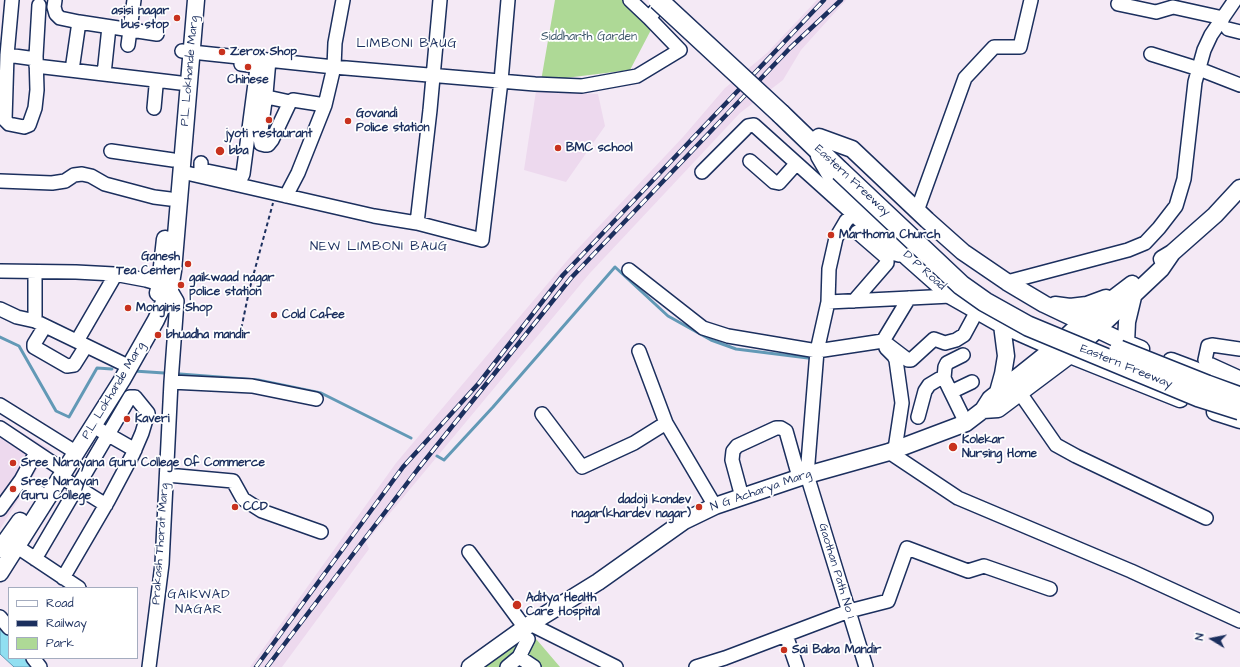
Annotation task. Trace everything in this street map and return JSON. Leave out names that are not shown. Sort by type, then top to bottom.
[{"type":"highway","name":"Eastern Freeway","points":[[658,0],[785,111]]},
{"type":"highway","name":"Eastern Freeway","points":[[676,0],[816,141],[967,277],[991,294],[1028,316],[1110,346],[1240,397]]},
{"type":"highway","name":"Eastern Freeway","points":[[845,167],[961,285],[984,302],[1028,326],[1199,397],[1240,410]]},
{"type":"main road","name":"P.L. Lokhande Marg","points":[[165,287],[170,199],[180,164],[179,86],[188,54],[186,0]]},
{"type":"main road","name":"P.L. Lokhande Marg","points":[[73,450],[94,426],[126,365],[154,305],[173,271],[188,54],[196,0]]},
{"type":"main road","points":[[816,141],[852,149],[917,211],[963,252],[1044,304],[1126,343],[1218,374],[1240,387]]},
{"type":"main road","name":"D P Road","points":[[816,141],[833,180],[907,257],[951,296],[1002,325],[1070,355],[1146,386],[1240,420]]},
{"type":"main road","points":[[983,410],[990,399],[1054,348],[1082,322],[1129,293],[1156,263],[1172,254],[1215,215],[1240,188]]},
{"type":"main road","points":[[1044,304],[1070,307],[1087,306],[1129,293]]},
{"type":"main road","points":[[1126,343],[1129,293]]},
{"type":"main road","name":"N G Acharya Marg","points":[[470,667],[528,630],[684,521],[715,506],[803,476],[892,451],[966,423],[983,410],[998,409],[1070,355],[1097,330],[1129,293]]},
{"type":"main road","points":[[998,392],[1006,356],[1002,325]]},
{"type":"main road","name":"P.L. Lokhande Marg","points":[[0,572],[59,471],[126,365]]},
{"type":"main road","name":"P.L. Lokhande Marg","points":[[0,549],[40,493],[59,471]]},
{"type":"street","points":[[0,4],[8,0]]},
{"type":"street","points":[[12,0],[5,61],[3,97],[5,120],[9,124],[24,127],[29,125],[35,108],[37,90],[36,62],[39,3],[54,4],[56,14],[60,18],[157,34]]},
{"type":"street","points":[[128,45],[134,0]]},
{"type":"street","points":[[281,195],[298,173],[325,105],[334,67],[335,43],[343,0]]},
{"type":"street","points":[[416,223],[430,110],[440,0]]},
{"type":"street","points":[[256,185],[281,195],[374,216],[416,223],[482,240],[501,81],[508,0]]},
{"type":"street","points":[[188,54],[535,84],[582,86],[637,76],[680,50],[630,0]]},
{"type":"street","points":[[649,18],[664,0]]},
{"type":"street","points":[[917,211],[965,78],[994,47],[1020,47],[1031,0]]},
{"type":"street","points":[[1230,27],[1235,0]]},
{"type":"street","points":[[1118,4],[1156,12],[1172,7],[1230,27]]},
{"type":"street","points":[[72,70],[79,22]]},
{"type":"street","points":[[106,77],[109,27]]},
{"type":"street","points":[[1008,282],[1128,250],[1145,243],[1176,206],[1184,179],[1195,82],[1204,50],[1211,35],[1230,27]]},
{"type":"street","points":[[180,164],[207,164],[201,168],[202,170],[241,178],[243,174],[257,68],[255,66],[188,54]]},
{"type":"street","points":[[1151,54],[1199,69],[1240,85]]},
{"type":"street","points":[[269,60],[260,138],[261,144],[268,145],[290,102]]},
{"type":"street","points":[[5,61],[36,62],[156,86],[179,86]]},
{"type":"street","points":[[106,77],[179,86]]},
{"type":"street","points":[[154,108],[156,86]]},
{"type":"street","points":[[266,94],[267,97],[270,98],[290,102],[294,100],[325,105]]},
{"type":"street","points":[[263,116],[281,120]]},
{"type":"street","points":[[702,172],[748,126],[754,126],[853,214],[892,253],[907,257]]},
{"type":"street","points":[[111,151],[180,164],[256,185],[281,190],[288,178]]},
{"type":"street","points":[[750,161],[774,182],[779,183],[796,164]]},
{"type":"street","points":[[0,180],[52,183],[64,181],[74,175],[82,174],[91,176],[105,184],[154,197],[170,199]]},
{"type":"street","points":[[803,476],[818,387],[817,354],[828,302],[829,269],[836,238],[846,221],[853,214]]},
{"type":"street","points":[[854,301],[887,263],[887,258],[857,232]]},
{"type":"street","points":[[629,270],[703,328],[728,336],[817,354],[882,346],[890,351],[894,356],[902,403],[892,451],[958,498],[1131,571],[1240,622]]},
{"type":"street","points":[[0,271],[114,274],[146,280],[165,287]]},
{"type":"street","points":[[36,272],[40,323],[34,347],[67,366],[74,365],[81,344],[113,279],[114,274]]},
{"type":"street","name":"Prakash Thorat Marg","points":[[149,667],[162,564],[171,382],[177,301],[165,287]]},
{"type":"street","points":[[828,302],[951,296]]},
{"type":"street","points":[[817,354],[884,341],[909,298]]},
{"type":"street","points":[[0,309],[17,317],[40,323],[126,365]]},
{"type":"street","points":[[884,341],[908,360],[911,360],[934,339],[945,344],[964,335],[977,311]]},
{"type":"street","points":[[1240,349],[1212,345],[1208,346],[1205,360],[1218,374],[1240,378]]},
{"type":"street","points":[[639,351],[666,423],[715,506]]},
{"type":"street","points":[[963,355],[947,363],[944,378],[966,423]]},
{"type":"street","points":[[918,417],[925,392],[929,385],[938,379],[944,378]]},
{"type":"street","points":[[171,382],[252,386],[316,399]]},
{"type":"street","points":[[951,392],[972,382]]},
{"type":"street","points":[[1020,393],[1056,445],[1206,518]]},
{"type":"street","points":[[35,559],[130,396],[135,397],[148,414],[142,433],[135,450],[106,505],[63,578]]},
{"type":"street","points":[[0,405],[73,450]]},
{"type":"street","points":[[542,414],[582,467],[634,444],[666,423]]},
{"type":"street","points":[[94,426],[135,450]]},
{"type":"street","points":[[0,428],[59,471],[77,487],[106,505]]},
{"type":"street","name":"Gaothan Path No 1","points":[[742,497],[732,460],[733,451],[737,446],[776,428],[781,428],[786,431],[849,611],[866,667]]},
{"type":"street","points":[[0,509],[21,480],[33,458]]},
{"type":"street","points":[[166,475],[233,481],[243,499],[262,511],[321,532]]},
{"type":"street","points":[[21,480],[40,493]]},
{"type":"street","points":[[16,546],[77,587]]},
{"type":"street","points":[[696,667],[727,662],[786,635],[849,611],[888,601],[907,548],[968,571],[984,566],[1050,588]]},
{"type":"street","points":[[469,552],[528,630],[616,667]]},
{"type":"street","points":[[0,616],[8,627]]},
{"type":"street","points":[[507,667],[519,657],[528,630]]},
{"type":"street","points":[[786,635],[797,667]]},
{"type":"street","points":[[519,657],[534,667]]},
{"type":"street","points":[[34,659],[40,667]]},
{"type":"path","points":[[240,335],[249,291],[281,195]]},
{"type":"shaded area","points":[[817,0],[846,0],[801,50],[783,80],[740,113],[590,273],[366,542],[369,549],[282,667],[250,667],[396,463],[571,256],[683,137],[725,88],[767,53]]},
{"type":"shaded area","name":"BMC school","points":[[536,91],[598,94],[605,126],[566,182],[524,170]]},
{"type":"shaded area","name":"Sree Narayan Guru College","points":[[0,420],[50,449],[0,529]]},
{"type":"green space","name":"Siddharth Garden","points":[[555,0],[623,0],[652,28],[630,70],[541,81]]},
{"type":"green space","points":[[531,633],[560,667],[481,667]]},
{"type":"water","points":[[0,626],[8,635],[8,659],[29,659],[36,667],[14,667],[0,654]]},
{"type":"waterway","points":[[437,456],[444,460],[493,407],[615,267],[668,316],[711,340],[736,349],[808,358]]},
{"type":"waterway","points":[[0,337],[19,346],[56,411],[69,417],[97,368],[112,369]]},
{"type":"waterway","points":[[134,371],[164,373]]},
{"type":"waterway","points":[[180,374],[258,380],[321,393],[411,438]]},
{"type":"railway","points":[[256,667],[403,467],[479,383],[563,275],[824,0]]},
{"type":"railway","points":[[267,667],[418,469],[571,278],[790,48],[841,0]]},
{"type":"place","name":"asisi nagar bus stop","points":[[177,18]]},
{"type":"place","name":"Zerox Shop","points":[[222,52]]},
{"type":"place","name":"Chinese","points":[[248,67]]},
{"type":"place","name":"jyoti restaurant","points":[[269,120]]},
{"type":"place","name":"Govandi Police station","points":[[348,121]]},
{"type":"place","name":"BMC school","points":[[558,148]]},
{"type":"place","name":"bba","points":[[220,151]]},
{"type":"place","name":"Marthoma Church","points":[[831,235]]},
{"type":"place","name":"Ganesh Tea Center","points":[[188,264]]},
{"type":"place","name":"gaikwaad nagar police station","points":[[181,285]]},
{"type":"place","name":"Monginis Shop","points":[[128,308]]},
{"type":"place","name":"Cold Cafee","points":[[274,315]]},
{"type":"place","name":"bhuadha mandir","points":[[158,335]]},
{"type":"place","name":"Kaveri","points":[[127,419]]},
{"type":"place","name":"Kolekar Nursing Home","points":[[953,447]]},
{"type":"place","name":"Sree Narayana Guru College Of Commerce","points":[[13,463]]},
{"type":"place","name":"Sree Narayan Guru College","points":[[13,489]]},
{"type":"place","name":"CCD","points":[[235,507]]},
{"type":"place","name":"dadoji kondev nagar(khardev nagar)","points":[[699,507]]},
{"type":"place","name":"Aditya Health Care Hospital","points":[[517,605]]},
{"type":"place","name":"Sai Baba Mandir","points":[[784,650]]},
{"type":"district","name":"LIMBONI BAUG","points":[[407,44]]},
{"type":"district","name":"NEW LIMBONI BAUG","points":[[379,247]]},
{"type":"district","name":"GAIKWAD NAGAR","points":[[199,602]]}]
